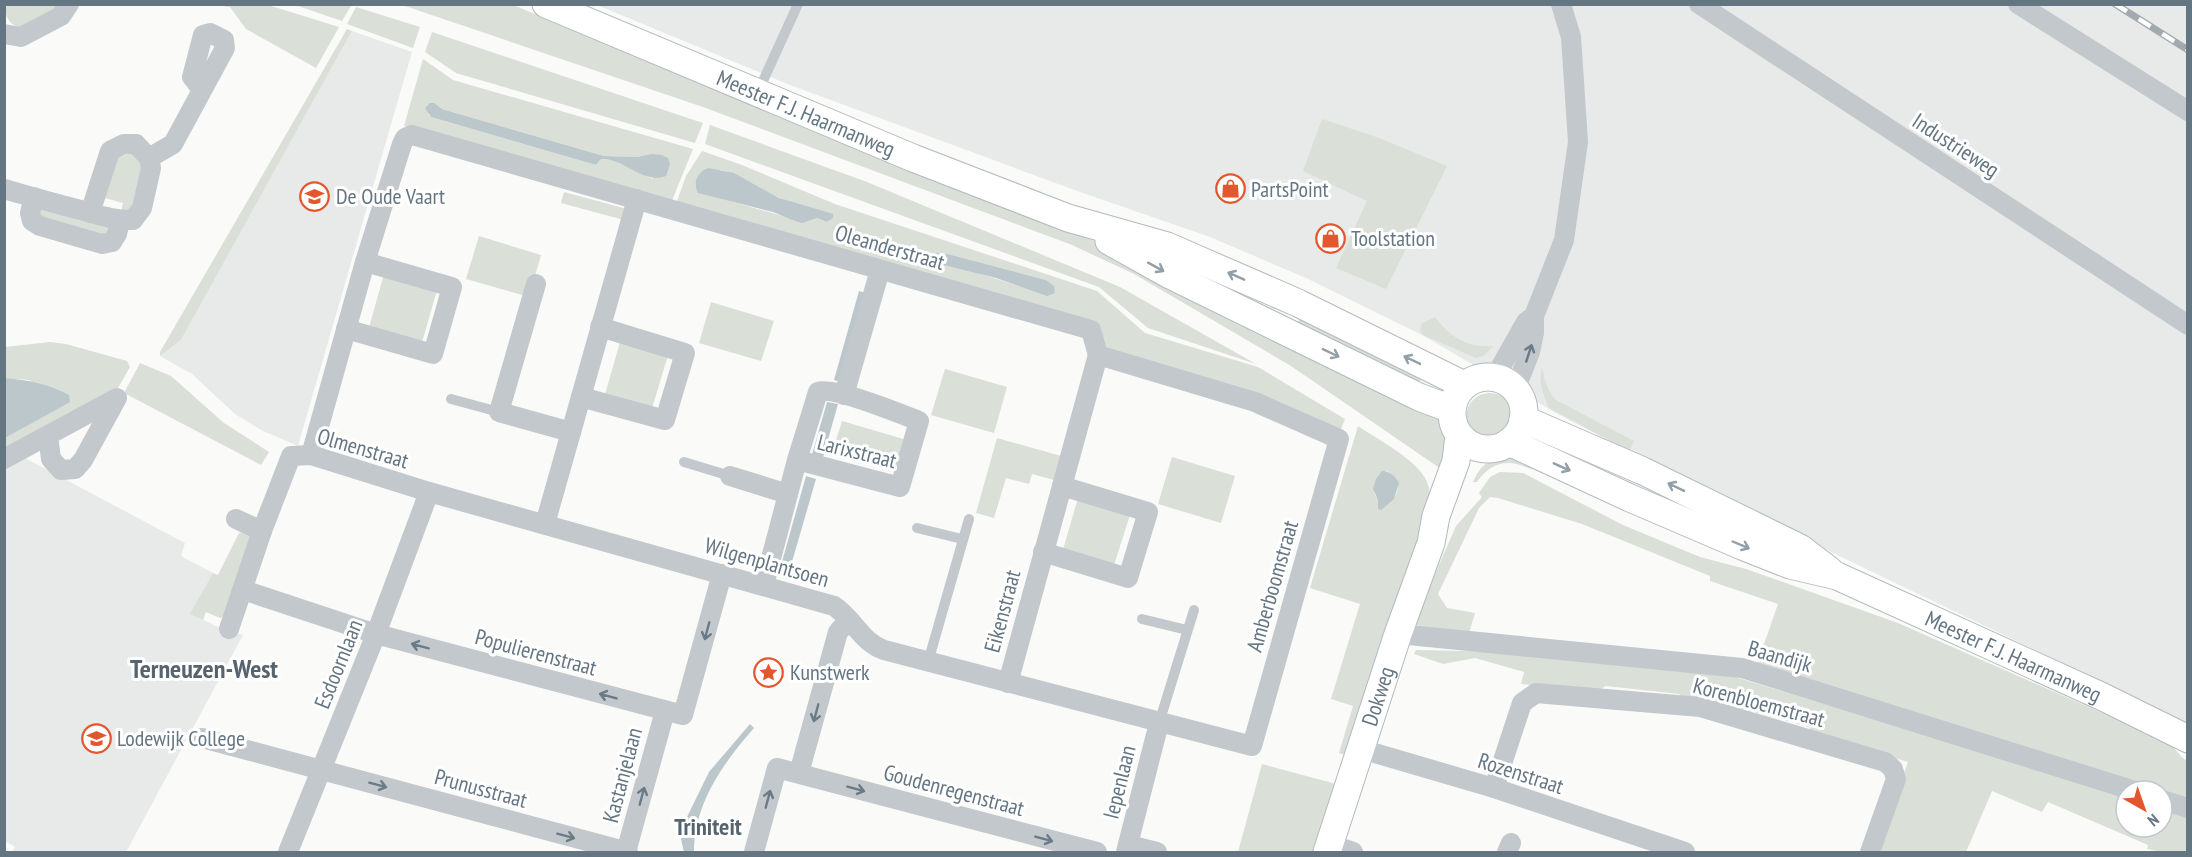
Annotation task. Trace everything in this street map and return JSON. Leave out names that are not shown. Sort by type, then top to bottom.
[{"type":"main road","name":"Meester F.J. Haarmanweg","points":[[546,4],[913,158],[1068,218],[1167,246],[1298,303],[1464,385]]},
{"type":"main road","name":"Meester F.J. Haarmanweg","points":[[1068,218],[1170,275],[1419,397],[1451,409]]},
{"type":"main road","points":[[1479,378],[1505,384],[1522,403],[1523,419],[1518,432],[1509,442],[1496,448],[1482,449],[1469,444],[1459,435],[1452,423],[1451,409],[1456,396],[1464,385],[1479,378]]},
{"type":"main road","name":"Meester F.J. Haarmanweg","points":[[1523,419],[1643,471],[1800,548],[1838,576]]},
{"type":"main road","name":"Dokweg","points":[[1337,850],[1361,748],[1398,634],[1431,543],[1436,516],[1456,461],[1459,435]]},
{"type":"main road","name":"Meester F.J. Haarmanweg","points":[[1509,442],[1630,498],[1790,565],[1838,576],[2103,697],[2187,739]]},
{"type":"main road","name":"Dokweg","points":[[1431,543],[1466,484],[1482,449]]},
{"type":"street","points":[[4,34],[21,37],[61,16],[69,4]]},
{"type":"street","points":[[1505,384],[1530,352],[1534,333],[1534,316],[1564,240],[1578,142],[1571,38],[1560,4]]},
{"type":"street","name":"Industrieweg","points":[[1699,4],[2187,325]]},
{"type":"street","points":[[2018,4],[2187,111]]},
{"type":"street","points":[[149,158],[173,144],[202,90]]},
{"type":"street","name":"Oleanderstraat","points":[[365,262],[405,138],[415,136],[1091,330],[1098,356]]},
{"type":"street","points":[[4,189],[90,213],[120,221],[133,220],[142,207],[151,168],[149,158],[136,144],[124,144],[110,151],[90,213]]},
{"type":"street","points":[[34,197],[30,213],[32,221],[40,226],[102,244],[112,242],[117,234],[120,221]]},
{"type":"street","points":[[545,524],[637,199]]},
{"type":"street","points":[[311,455],[346,329],[365,262],[453,286],[433,354],[346,329]]},
{"type":"street","points":[[844,395],[880,270]]},
{"type":"street","points":[[536,284],[499,412],[571,432]]},
{"type":"street","points":[[1284,330],[1298,303]]},
{"type":"street","points":[[581,397],[665,420],[685,353],[600,327]]},
{"type":"street","name":"Amberboomstraat","points":[[1098,356],[1255,402],[1339,439],[1252,746]]},
{"type":"street","name":"Eikenstraat","points":[[1008,683],[1098,356]]},
{"type":"street","name":"Larixstraat","points":[[764,585],[797,460],[818,392],[824,390],[844,395],[920,421],[900,487],[797,460]]},
{"type":"street","points":[[4,459],[48,436]]},
{"type":"street","name":"Olmenstraat","points":[[229,629],[262,531],[291,456],[311,455],[429,492]]},
{"type":"street","points":[[1630,498],[1643,471]]},
{"type":"street","points":[[730,476],[788,494]]},
{"type":"street","name":"Eikenstraat","points":[[1043,552],[1128,578],[1148,512],[1062,486]]},
{"type":"street","name":"Wilgenplantsoen","points":[[429,492],[834,606],[870,644],[884,650],[1252,746]]},
{"type":"street","name":"Esdoornlaan","points":[[288,852],[376,634],[429,492]]},
{"type":"street","points":[[236,519],[262,531]]},
{"type":"street","name":"Kastanjelaan","points":[[627,852],[722,574]]},
{"type":"street","name":"Populierenstraat","points":[[243,590],[376,634],[674,713]]},
{"type":"street","points":[[799,774],[838,632],[849,620]]},
{"type":"street","name":"Baandijk","points":[[1398,634],[1742,668],[2114,784]]},
{"type":"street","name":"Korenbloemstraat","points":[[1494,788],[1522,703],[1536,693],[1700,707],[1885,762],[1893,769],[1896,779],[1870,852]]},
{"type":"street","name":"Iepenlaan","points":[[1127,849],[1159,723]]},
{"type":"street","name":"Prunusstraat","points":[[202,738],[627,852]]},
{"type":"street","name":"Rozenstraat","points":[[1361,748],[1494,788],[1672,850]]},
{"type":"street","name":"Goudenregenstraat","points":[[754,852],[777,768],[1097,852]]},
{"type":"street","points":[[1127,849],[1157,852]]},
{"type":"lane","points":[[758,92],[798,4]]},
{"type":"lane","points":[[451,399],[499,412]]},
{"type":"lane","points":[[684,462],[730,476]]},
{"type":"lane","points":[[928,662],[969,519]]},
{"type":"lane","points":[[917,528],[962,539]]},
{"type":"lane","points":[[1159,723],[1194,610]]},
{"type":"lane","points":[[1142,619],[1187,630]]},
{"type":"shaded area","points":[[347,4],[351,6],[342,21],[295,5]]},
{"type":"shaded area","points":[[5,5],[62,5],[23,30],[9,20]]},
{"type":"shaded area","points":[[217,5],[268,5],[339,27],[316,68],[246,29],[230,7]]},
{"type":"shaded area","points":[[402,5],[513,5],[1109,247],[1444,416],[1453,442],[1441,469],[1291,366],[1134,274],[1072,245],[703,107]]},
{"type":"shaded area","points":[[597,5],[2187,5],[2187,723],[1710,494],[1556,413],[1422,335],[1306,278],[1210,237],[1080,192],[790,85]]},
{"type":"shaded area","points":[[356,7],[420,27],[413,48],[347,24]]},
{"type":"shaded area","points":[[347,29],[352,31],[181,340],[160,356],[160,352]]},
{"type":"shaded area","name":"De Oude Vaart","points":[[352,31],[412,52],[298,446],[261,430],[235,414],[192,374],[160,356],[181,340]]},
{"type":"shaded area","points":[[432,32],[703,123],[695,143],[456,73],[425,52]]},
{"type":"shaded area","points":[[423,59],[453,80],[693,149],[671,203],[404,126]],"holes":[[[442,109],[604,156],[637,157],[651,154],[653,179],[613,160],[601,159],[596,165],[431,117],[428,114]]]},
{"type":"shaded area","points":[[430,103],[442,109],[604,156],[662,155],[668,158],[670,164],[666,176],[658,178],[650,177],[609,160],[601,159],[596,165],[431,117],[425,108]]},
{"type":"shaded area","points":[[1322,119],[1379,138],[1447,166],[1386,289],[1336,268],[1367,201],[1303,171]]},
{"type":"shaded area","points":[[710,125],[867,182],[1120,287],[1256,364],[1148,328],[1099,287],[705,144]]},
{"type":"shaded area","points":[[702,151],[742,165],[835,204],[1097,291],[1145,333],[1258,367],[1345,419],[1340,431],[1106,350],[1096,324],[676,204],[686,176]],"holes":[[[721,170],[740,177],[784,200],[820,210],[833,218],[827,222],[817,218],[783,216],[698,192],[695,184]],[[936,253],[948,254],[1046,280],[1038,292],[959,267],[936,263]]]},
{"type":"shaded area","points":[[130,153],[137,154],[145,163],[132,211],[120,215],[123,203],[105,198],[114,160]]},
{"type":"shaded area","points":[[708,168],[734,173],[779,198],[833,214],[833,218],[827,222],[817,218],[802,223],[773,212],[698,193],[697,178]]},
{"type":"shaded area","points":[[564,192],[627,209],[624,220],[561,203]]},
{"type":"shaded area","points":[[40,207],[110,227],[109,238],[45,222],[39,214]]},
{"type":"shaded area","points":[[479,236],[541,255],[529,297],[466,279]]},
{"type":"shaded area","points":[[936,253],[948,254],[1046,280],[1054,286],[1055,293],[1047,296],[996,278],[936,263],[933,259]]},
{"type":"shaded area","points":[[384,274],[437,290],[421,346],[368,331]]},
{"type":"shaded area","points":[[859,291],[869,294],[844,383],[834,380]]},
{"type":"shaded area","points":[[711,302],[774,321],[761,361],[699,343]]},
{"type":"shaded area","points":[[1300,317],[1423,374],[1416,388],[1297,325]]},
{"type":"shaded area","points":[[1435,317],[1460,340],[1475,345],[1493,346],[1484,356],[1476,358],[1423,335],[1420,330],[1422,323]]},
{"type":"shaded area","points":[[50,342],[66,344],[127,361],[130,367],[115,393],[5,454],[5,438],[70,401],[29,380],[5,378],[5,347]]},
{"type":"shaded area","points":[[620,342],[668,355],[651,412],[604,398]]},
{"type":"shaded area","points":[[140,363],[171,376],[224,423],[269,452],[261,465],[124,393]]},
{"type":"shaded area","points":[[1542,368],[1548,390],[1556,400],[1634,441],[1629,451],[1549,408],[1541,383]]},
{"type":"shaded area","points":[[945,369],[1007,387],[994,433],[931,415]]},
{"type":"shaded area","points":[[5,378],[46,385],[69,395],[70,402],[5,438]]},
{"type":"shaded area","points":[[1485,393],[1495,393],[1507,400],[1514,412],[1514,422],[1507,434],[1495,441],[1485,441],[1470,430],[1466,422],[1466,412],[1477,397]]},
{"type":"shaded area","points":[[827,402],[838,404],[822,461],[811,458]]},
{"type":"shaded area","points":[[842,421],[910,441],[903,468],[834,447]]},
{"type":"shaded area","points":[[1358,426],[1413,463],[1425,478],[1432,501],[1349,756],[1339,753],[1353,706],[1331,699],[1360,604],[1310,588]],"holes":[[[1387,471],[1397,479],[1398,489],[1394,498],[1387,505],[1378,509],[1378,500],[1374,493]]]},
{"type":"shaded area","points":[[997,438],[1061,456],[1054,480],[1032,474],[1029,484],[1006,478],[994,518],[976,513]]},
{"type":"shaded area","points":[[1518,454],[1540,469],[1511,463],[1499,464],[1489,469],[1477,482],[1473,482],[1486,464],[1502,457]]},
{"type":"shaded area","name":"Lodewijk College","points":[[23,457],[185,543],[181,556],[213,573],[191,614],[243,635],[126,852],[12,852],[15,847],[5,841],[4,468]]},
{"type":"shaded area","points":[[1172,457],[1235,476],[1221,523],[1158,504]]},
{"type":"shaded area","points":[[1382,471],[1392,474],[1399,483],[1394,499],[1381,510],[1378,509],[1378,500],[1373,489]]},
{"type":"shaded area","points":[[1500,472],[1523,473],[1623,525],[1700,557],[1746,569],[1898,623],[2168,742],[2187,761],[2187,802],[2174,796],[2174,779],[2115,779],[1756,667],[1778,604],[1710,581],[1710,576],[1582,524],[1498,498],[1490,497],[1479,508],[1438,594],[1447,608],[1475,613],[1469,633],[1422,628],[1417,625],[1417,621],[1456,526],[1482,497],[1479,493],[1490,477]]},
{"type":"shaded area","points":[[806,476],[816,479],[787,579],[778,576]]},
{"type":"shaded area","points":[[1078,498],[1131,512],[1113,568],[1062,553]]},
{"type":"shaded area","points":[[239,533],[253,535],[225,616],[220,618],[206,612],[203,620],[190,614],[213,573],[218,575]]},
{"type":"shaded area","points":[[1416,650],[1512,652],[1732,676],[2114,792],[2114,830],[2048,802],[2042,812],[1992,791],[1966,852],[1875,852],[1908,762],[1812,734],[1809,727],[1732,706],[1725,710],[1685,701],[1679,694],[1606,686],[1595,692],[1521,684],[1524,672],[1475,658],[1443,664],[1414,654]]},
{"type":"shaded area","points":[[750,724],[754,728],[721,770],[705,801],[695,834],[694,852],[684,852],[681,839],[686,819],[709,772]]},
{"type":"shaded area","points":[[1262,764],[1336,784],[1314,852],[1238,852]]},
{"type":"shaded area","points":[[2174,811],[2187,815],[2187,852],[2162,852],[2147,849],[2148,845],[2134,839],[2174,839]]},
{"type":"railway","points":[[2115,4],[2188,50]]},
{"type":"place","name":"PartsPoint","points":[[1230,189]]},
{"type":"place","name":"De Oude Vaart","points":[[315,196]]},
{"type":"place","name":"Toolstation","points":[[1330,238]]},
{"type":"place","name":"Kunstwerk","points":[[769,672]]},
{"type":"place","name":"Lodewijk College","points":[[96,738]]},
{"type":"district","name":"Terneuzen-West","points":[[204,669]]},
{"type":"district","name":"Triniteit","points":[[708,827]]}]
